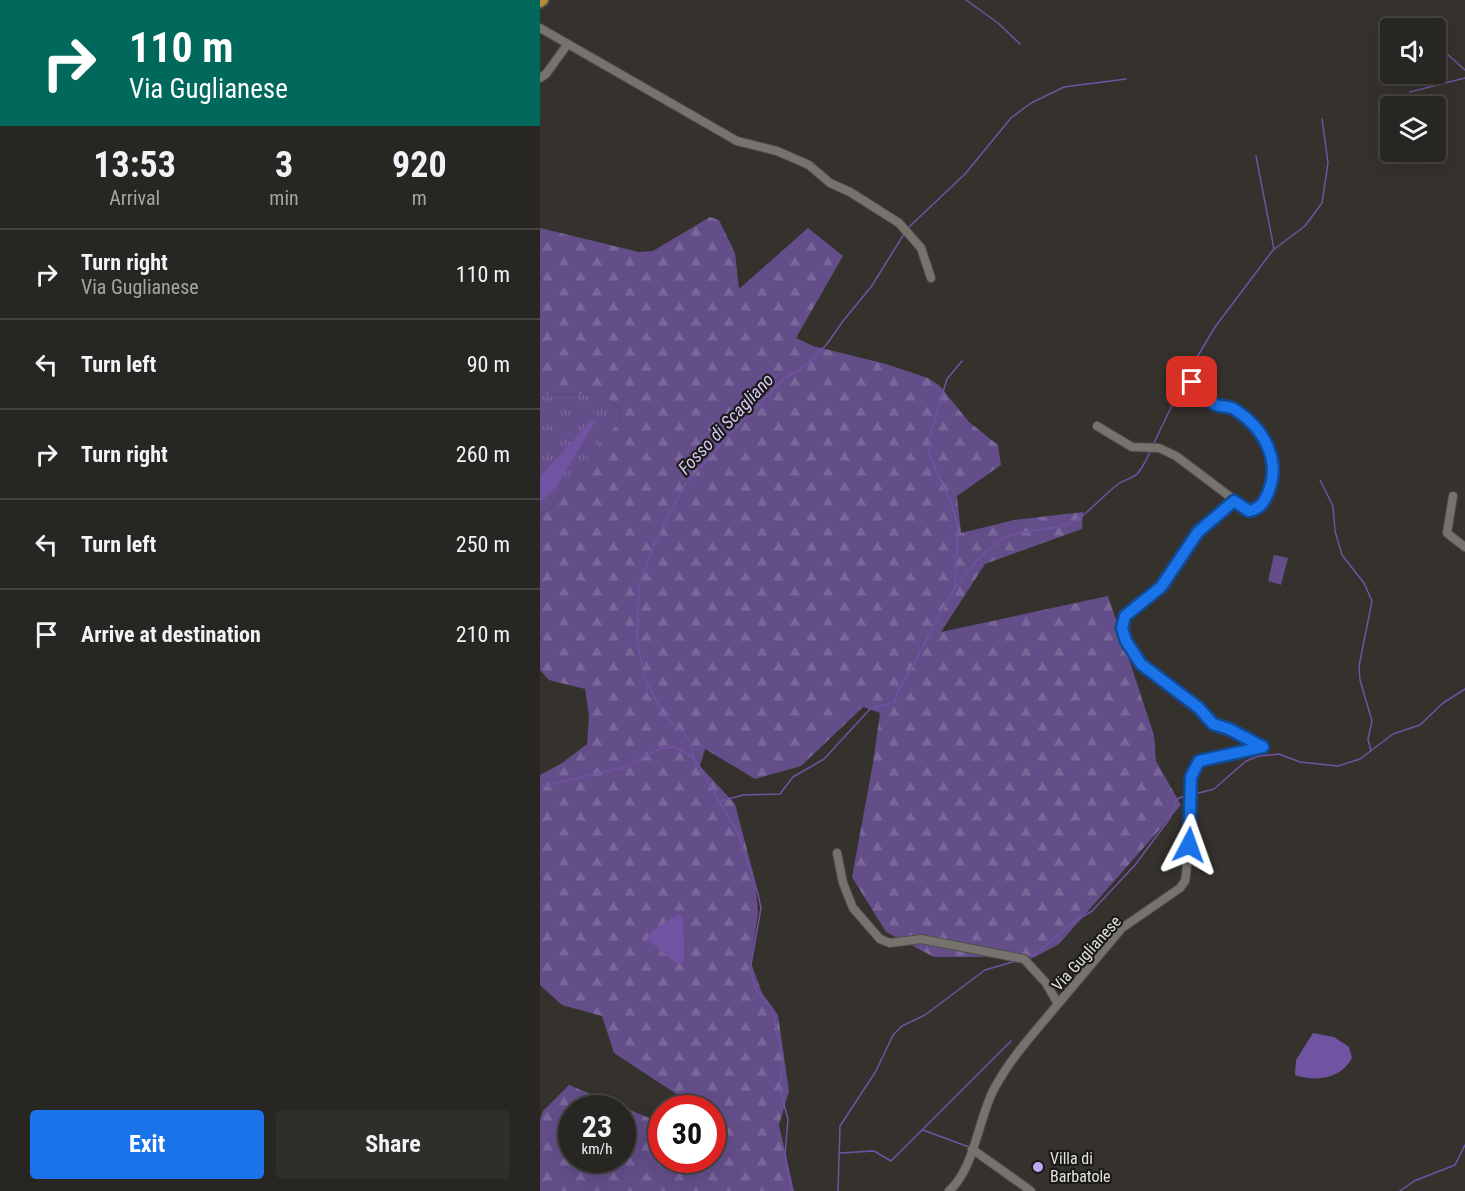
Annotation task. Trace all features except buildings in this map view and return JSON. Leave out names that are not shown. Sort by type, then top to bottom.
[{"type":"street","points":[[540,28],[736,141],[777,151],[809,165],[830,183],[850,192],[899,223],[921,248],[931,278]]},
{"type":"street","points":[[540,78],[546,74],[567,45]]},
{"type":"street","points":[[1097,426],[1132,447],[1159,448],[1176,456],[1249,511],[1262,504],[1273,479],[1271,449],[1251,424],[1234,409],[1211,402],[1192,382]]},
{"type":"street","points":[[1453,496],[1447,533],[1465,547]]},
{"type":"street","name":"Via Guglianese","points":[[949,1191],[960,1178],[992,1092],[1009,1062],[1122,928],[1180,888],[1185,881],[1191,777],[1199,761],[1263,747],[1229,729],[1213,724],[1199,708],[1141,664],[1126,641],[1122,628],[1125,616],[1161,587],[1198,532],[1234,501]]},
{"type":"street","name":"Via Guglianese","points":[[837,853],[843,883],[853,908],[880,939],[890,943],[921,939],[1024,959],[1046,983],[1058,1004]]},
{"type":"street","points":[[972,1149],[1031,1191]]},
{"type":"green space","points":[[710,217],[719,220],[735,253],[739,289],[808,228],[843,256],[796,338],[813,346],[886,364],[928,378],[940,386],[969,422],[998,445],[1001,465],[957,496],[961,533],[1014,520],[1083,512],[1082,529],[985,564],[941,632],[1108,596],[1154,735],[1156,761],[1181,805],[1059,944],[1035,957],[934,957],[886,932],[852,877],[880,713],[863,707],[801,766],[755,779],[705,749],[700,766],[735,804],[755,880],[758,912],[751,963],[762,993],[778,1015],[789,1091],[779,1125],[794,1191],[540,1191],[540,1120],[543,1111],[558,1096],[558,1173],[636,1173],[636,1113],[648,1117],[648,1173],[726,1173],[726,1095],[678,1095],[614,1053],[602,1016],[562,1005],[540,985],[540,775],[562,763],[587,744],[589,716],[585,689],[549,680],[540,670],[540,513],[548,511],[604,437],[619,423],[620,408],[603,395],[540,394],[540,228],[639,252],[653,251]]},
{"type":"green space","points":[[540,394],[603,395],[620,408],[619,423],[604,437],[548,511],[540,513]]},
{"type":"green space","points":[[1274,555],[1288,558],[1281,585],[1268,581]]},
{"type":"green space","points":[[569,1085],[593,1095],[559,1095]]},
{"type":"shaded area","points":[[597,418],[557,486],[540,503],[540,476],[588,424]]},
{"type":"shaded area","points":[[677,915],[683,917],[684,956],[682,963],[677,964],[647,939],[652,931]]},
{"type":"shaded area","points":[[1313,1033],[1334,1037],[1349,1047],[1352,1058],[1347,1065],[1327,1077],[1311,1078],[1295,1075],[1296,1060]]},
{"type":"waterway","points":[[966,0],[998,23],[1020,44]]},
{"type":"waterway","points":[[1446,53],[1465,70]]},
{"type":"waterway","points":[[1410,92],[1465,78]]},
{"type":"waterway","name":"Fosso di Scagliano","points":[[908,228],[965,174],[1011,118],[1031,103],[1064,87],[1126,79]]},
{"type":"waterway","points":[[1153,445],[1187,374],[1215,327],[1273,250],[1305,226],[1322,203],[1328,163],[1322,119]]},
{"type":"waterway","points":[[1256,156],[1274,249]]},
{"type":"waterway","name":"Fosso di Scagliano","points":[[792,1191],[785,1155],[788,1119],[780,1090],[783,1059],[772,1008],[757,991],[750,970],[761,908],[758,894],[739,835],[694,758],[690,740],[662,713],[644,676],[637,638],[639,585],[654,545],[684,486],[729,435],[785,378],[807,365],[827,344],[871,287],[904,234]]},
{"type":"waterway","points":[[955,589],[958,526],[952,505],[929,454],[930,435],[947,379],[962,361]]},
{"type":"waterway","points":[[721,801],[743,795],[780,794],[793,777],[824,759],[870,709],[895,702],[897,692],[952,593],[980,557],[998,542],[1014,534],[1060,526],[1074,521],[1117,485],[1137,474],[1151,450]]},
{"type":"waterway","points":[[1320,480],[1333,506],[1335,531],[1342,555],[1364,583],[1372,601],[1359,666],[1360,680],[1372,721],[1368,739],[1371,751]]},
{"type":"waterway","points":[[1195,794],[1214,789],[1246,761],[1259,756],[1279,754],[1300,762],[1338,766],[1360,759],[1393,734],[1420,725],[1443,703],[1465,689]]},
{"type":"waterway","points":[[540,787],[624,767],[662,748],[675,747],[694,758]]},
{"type":"waterway","points":[[1030,959],[1069,925],[1092,911],[1135,865],[1170,818],[1177,799],[1187,795]]},
{"type":"waterway","points":[[838,1191],[840,1126],[876,1071],[893,1035],[902,1026],[925,1015],[985,970],[1016,961]]},
{"type":"waterway","points":[[839,1153],[874,1151],[891,1161],[1011,1041]]},
{"type":"waterway","points":[[923,1130],[969,1147]]},
{"type":"waterway","points":[[1400,1191],[1414,1181],[1455,1165],[1465,1145]]},
{"type":"place","name":"Villa di Barbatole","points":[[1038,1167]]},
{"type":"route","points":[[1189,845],[1191,777],[1199,761],[1263,747],[1210,722],[1199,708],[1141,664],[1126,641],[1122,628],[1125,616],[1137,603],[1161,587],[1198,532],[1217,518],[1226,507],[1234,501],[1249,511],[1255,510],[1262,504],[1273,479],[1274,469],[1271,449],[1251,424],[1234,409],[1211,402],[1192,382]]}]
